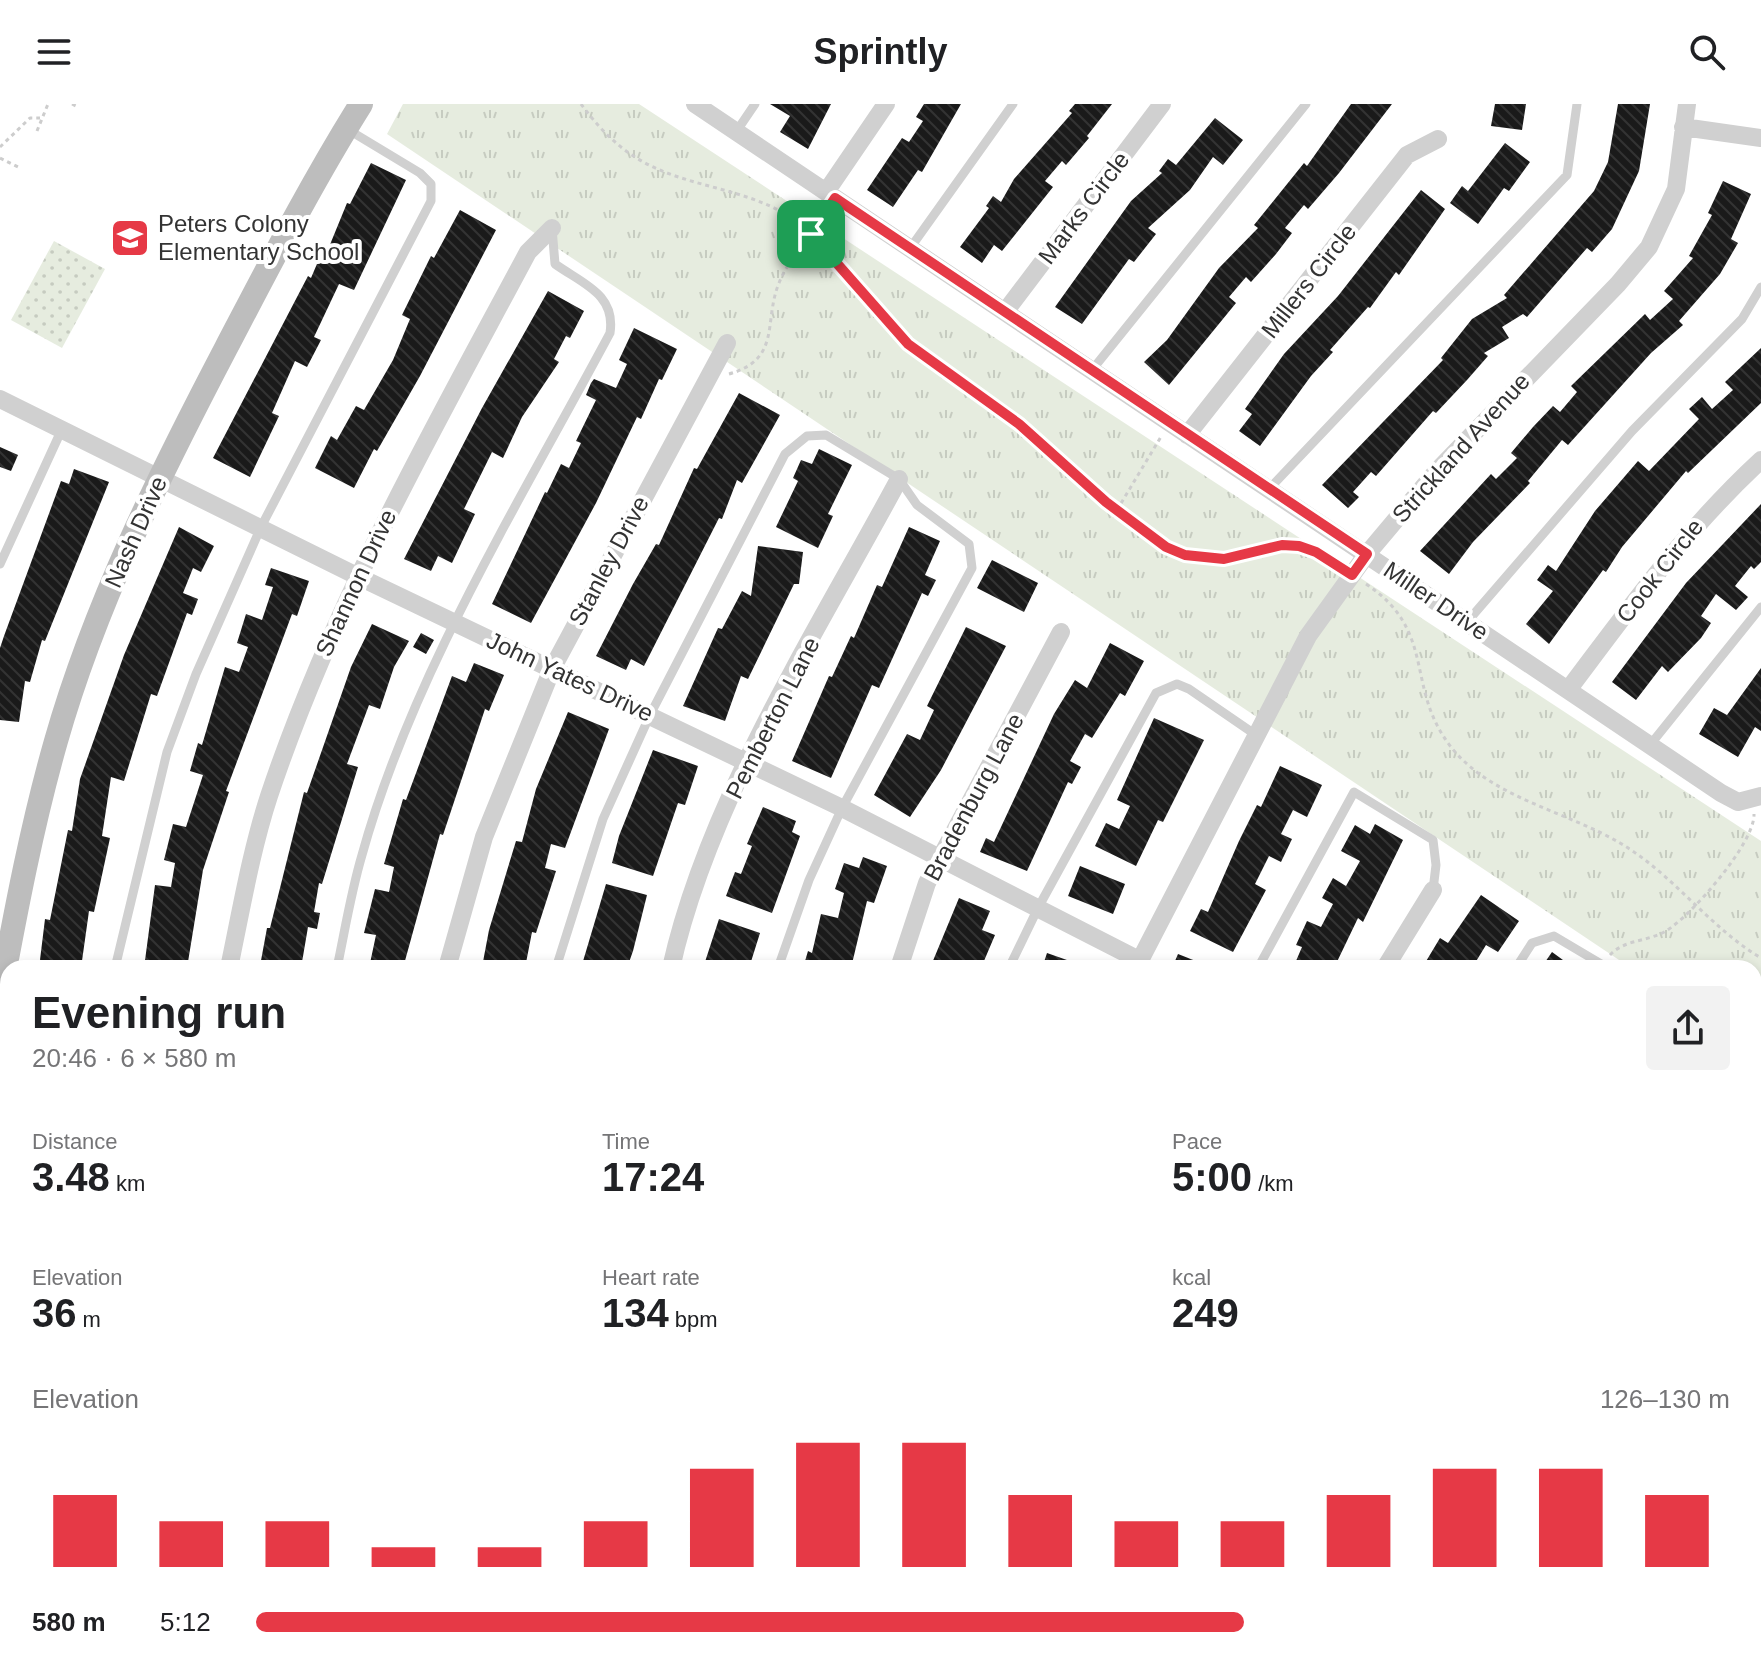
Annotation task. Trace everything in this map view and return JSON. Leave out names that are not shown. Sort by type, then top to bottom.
[{"type":"street","name":"Nash Drive","points":[[7,960],[33,832],[57,738],[114,581],[159,478],[361,104]]},
{"type":"street","name":"Miller Drive","points":[[695,104],[1650,745],[1751,799]]},
{"type":"street","points":[[830,195],[886,104]]},
{"type":"street","name":"Marks Circle","points":[[1005,312],[1162,104]]},
{"type":"street","name":"Strickland Avenue","points":[[1139,960],[1308,636],[1367,554],[1436,472],[1618,284],[1649,247],[1676,189],[1687,104]]},
{"type":"street","points":[[1683,127],[1761,138]]},
{"type":"street","name":"Millers Circle","points":[[1187,435],[1407,155],[1438,139]]},
{"type":"street","name":"Shannon Drive","points":[[231,960],[269,797],[302,706],[357,576],[528,252],[552,228]]},
{"type":"street","name":"Stanley Drive","points":[[449,960],[484,837],[552,669],[710,369],[727,343]]},
{"type":"street","name":"John Yates Drive","points":[[0,399],[357,576],[842,808],[1038,908],[1130,960]]},
{"type":"street","name":"Cook Circle","points":[[1568,690],[1703,516],[1761,460]]},
{"type":"street","name":"Pemberton Lane","points":[[674,960],[712,842],[747,763],[899,479]]},
{"type":"street","name":"Bradenburg Lane","points":[[902,960],[927,883],[1061,632]]},
{"type":"street","points":[[1390,960],[1433,890]]},
{"type":"lane","points":[[736,132],[755,104]]},
{"type":"lane","points":[[911,247],[1013,104]]},
{"type":"lane","points":[[1092,370],[1306,104]]},
{"type":"lane","points":[[1269,489],[1567,175],[1577,104]]},
{"type":"lane","points":[[117,960],[167,752],[220,616],[261,527],[431,201],[431,184],[420,173],[346,128]]},
{"type":"lane","points":[[339,960],[362,855],[391,767],[455,622],[610,333],[613,316],[608,302],[555,264],[552,228]]},
{"type":"lane","points":[[1467,622],[1632,431],[1742,319],[1761,287]]},
{"type":"lane","points":[[0,564],[62,429]]},
{"type":"lane","points":[[559,960],[603,819],[650,715],[791,447],[807,436],[826,435],[899,479],[917,505],[969,544],[972,568],[842,808],[809,880],[781,960]]},
{"type":"lane","points":[[1650,745],[1761,607]]},
{"type":"lane","points":[[1013,960],[1038,908],[1156,693],[1177,684],[1189,689],[1256,735]]},
{"type":"lane","points":[[1262,960],[1354,792],[1433,840],[1436,865],[1433,890]]},
{"type":"lane","points":[[1521,960],[1532,943],[1554,936],[1595,960]]},
{"type":"path","points":[[37,131],[48,104]]},
{"type":"path","points":[[72,104],[78,107]]},
{"type":"path","points":[[581,104],[633,156],[662,171],[770,205],[811,234],[908,344],[1019,424],[1117,510],[1166,547],[1185,555],[1224,559],[1282,545],[1299,546],[1316,552],[1394,604],[1405,621],[1415,647],[1426,701],[1452,748],[1470,765],[1519,796],[1588,826],[1637,854],[1697,903],[1733,938],[1761,958]]},
{"type":"path","points":[[0,147],[30,118],[40,118]]},
{"type":"path","points":[[0,158],[20,168]]},
{"type":"path","points":[[710,369],[726,375],[750,367],[760,358],[770,333],[779,284],[811,234],[830,195]]},
{"type":"path","points":[[1117,510],[1170,423]]},
{"type":"path","points":[[1610,960],[1621,945],[1665,931],[1697,903],[1754,824],[1751,799]]},
{"type":"green space","points":[[403,104],[639,104],[1761,841],[1761,960],[1619,960],[387,134]]},
{"type":"green space","points":[[54,241],[105,269],[62,348],[11,320]]},
{"type":"building","points":[[770,104],[831,104],[808,149],[780,132],[790,116]]},
{"type":"building","points":[[924,104],[961,104],[922,172],[918,170],[893,207],[867,190],[902,138],[909,142],[923,121],[916,117]]},
{"type":"building","points":[[1075,104],[1112,104],[1066,165],[1062,161],[1045,181],[1053,187],[1002,251],[994,245],[982,263],[960,247],[989,208],[986,206],[993,196],[1001,202],[1014,179],[1072,113],[1069,111]]},
{"type":"building","points":[[1351,104],[1392,104],[1308,209],[1304,205],[1285,228],[1292,233],[1276,254],[1251,282],[1246,277],[1229,297],[1236,303],[1169,385],[1144,362],[1167,340],[1219,268],[1258,228],[1254,225],[1304,163],[1307,166]]},
{"type":"building","points":[[1495,104],[1526,104],[1522,130],[1491,126]]},
{"type":"building","points":[[1618,104],[1650,104],[1639,171],[1612,229],[1592,252],[1587,248],[1527,317],[1523,314],[1502,327],[1509,338],[1484,353],[1488,356],[1436,413],[1433,411],[1376,476],[1371,472],[1353,492],[1359,497],[1348,508],[1322,485],[1443,360],[1441,358],[1472,319],[1507,298],[1504,295],[1594,191],[1608,162]]},
{"type":"building","points":[[1215,118],[1243,140],[1223,165],[1213,157],[1190,190],[1148,228],[1156,234],[1134,262],[1129,259],[1082,324],[1055,307],[1131,201],[1162,173],[1159,171],[1168,159],[1176,165]]},
{"type":"building","points":[[1505,143],[1530,162],[1509,191],[1504,188],[1478,224],[1450,203],[1462,186],[1468,191]]},
{"type":"building","points":[[371,163],[406,180],[354,290],[339,284],[314,337],[321,340],[307,367],[295,361],[272,413],[279,416],[250,477],[213,458],[308,276],[311,278],[325,245],[329,247],[347,203],[350,204]]},
{"type":"building","points":[[1723,181],[1751,194],[1731,239],[1738,243],[1720,274],[1679,321],[1683,325],[1651,353],[1568,445],[1562,440],[1528,481],[1530,483],[1473,542],[1449,574],[1420,551],[1491,474],[1496,479],[1517,458],[1511,453],[1553,406],[1560,412],[1577,392],[1571,386],[1645,314],[1650,320],[1673,299],[1664,291],[1693,258],[1689,256],[1712,215],[1708,213]]},
{"type":"building","points":[[1421,190],[1445,209],[1399,275],[1396,272],[1370,308],[1330,350],[1333,352],[1311,376],[1260,446],[1239,431],[1252,414],[1245,409],[1284,354],[1338,296]]},
{"type":"building","points":[[460,210],[496,230],[420,376],[377,451],[374,449],[354,488],[315,468],[331,436],[337,440],[356,406],[364,410],[393,360],[410,319],[402,315],[431,256],[434,258]]},
{"type":"building","points":[[548,291],[584,311],[570,338],[566,336],[554,359],[559,362],[522,417],[503,458],[492,452],[464,509],[475,514],[452,563],[438,556],[431,571],[404,559],[482,408]]},
{"type":"building","points":[[634,328],[677,349],[641,419],[637,417],[596,503],[531,623],[492,604],[545,492],[561,464],[569,468],[581,443],[576,441],[596,400],[586,395],[591,383],[594,379],[616,388],[627,364],[619,360]]},
{"type":"building","points":[[1761,348],[1761,403],[1688,473],[1686,471],[1622,547],[1606,572],[1603,570],[1549,644],[1526,624],[1553,591],[1537,580],[1548,565],[1556,571],[1595,511],[1638,461],[1649,471],[1699,419],[1689,409],[1702,397],[1712,409],[1733,390],[1725,382]]},
{"type":"building","points":[[739,393],[780,415],[742,483],[737,480],[722,519],[719,518],[644,666],[631,659],[626,670],[596,656],[633,584],[656,544],[659,545],[694,468],[697,469]]},
{"type":"building","points":[[0,447],[18,455],[11,471],[0,467]]},
{"type":"building","points":[[819,449],[852,465],[828,514],[833,516],[818,548],[776,527],[798,481],[793,478],[801,460],[812,464]]},
{"type":"building","points":[[74,469],[109,482],[45,641],[42,640],[30,682],[25,681],[19,722],[0,720],[0,648],[61,481],[69,484]]},
{"type":"building","points":[[1761,504],[1761,562],[1754,569],[1751,566],[1735,586],[1748,597],[1736,610],[1716,594],[1701,616],[1711,623],[1701,638],[1668,672],[1662,666],[1636,700],[1612,682],[1686,583]]},
{"type":"building","points":[[179,527],[214,546],[201,572],[193,568],[183,593],[198,599],[192,615],[187,613],[157,696],[151,694],[124,781],[111,777],[102,836],[110,838],[94,912],[89,911],[82,960],[40,960],[45,919],[50,920],[68,830],[72,831],[80,779],[124,655]]},
{"type":"building","points":[[909,527],[940,541],[925,575],[936,580],[928,596],[922,593],[879,688],[872,685],[831,778],[792,761],[829,676],[832,677],[851,636],[854,638],[877,585],[882,587]]},
{"type":"building","points":[[758,546],[803,552],[799,584],[794,584],[748,679],[741,676],[725,721],[683,706],[718,628],[722,629],[742,591],[751,596]]},
{"type":"building","points":[[992,560],[1038,583],[1024,612],[977,588]]},
{"type":"building","points":[[271,568],[309,581],[297,616],[292,614],[226,791],[229,792],[203,870],[188,960],[145,960],[155,885],[171,887],[175,863],[164,860],[173,824],[186,827],[203,775],[190,771],[198,743],[202,745],[225,667],[239,672],[248,647],[237,643],[246,614],[262,620],[273,587],[265,585]]},
{"type":"building","points":[[372,624],[409,641],[394,667],[380,709],[369,705],[347,764],[358,767],[322,884],[319,883],[314,912],[320,913],[317,929],[308,927],[302,960],[261,960],[304,792],[307,793],[351,667]]},
{"type":"building","points":[[966,627],[1006,646],[941,770],[910,817],[874,795],[907,734],[920,740],[934,710],[927,706]]},
{"type":"building","points":[[421,633],[434,640],[426,654],[413,647]]},
{"type":"building","points":[[1110,643],[1144,661],[1125,696],[1120,693],[1092,738],[1085,734],[1070,761],[1081,767],[1072,784],[1068,782],[1027,871],[980,852],[986,838],[994,842],[1054,714],[1075,680],[1087,688]]},
{"type":"building","points":[[474,663],[504,675],[489,711],[485,709],[443,835],[440,834],[405,960],[371,960],[376,935],[364,933],[375,889],[389,892],[394,867],[384,864],[403,799],[406,800],[452,676],[466,682]]},
{"type":"building","points":[[1761,668],[1761,731],[1755,727],[1738,757],[1699,734],[1714,708],[1727,715]]},
{"type":"building","points":[[568,712],[609,729],[565,848],[551,844],[545,868],[556,871],[536,933],[532,932],[527,960],[483,960],[489,930],[516,841],[522,842],[536,789]]},
{"type":"building","points":[[1154,718],[1204,740],[1163,822],[1158,820],[1136,866],[1095,846],[1106,823],[1119,829],[1130,806],[1117,800]]},
{"type":"building","points":[[653,750],[698,766],[685,805],[678,803],[653,876],[612,863],[619,836]]},
{"type":"building","points":[[1280,766],[1322,785],[1307,817],[1293,810],[1281,834],[1292,839],[1281,862],[1269,856],[1255,884],[1266,890],[1233,952],[1190,931],[1201,909],[1208,912],[1239,841],[1257,805],[1261,807]]},
{"type":"building","points":[[763,807],[796,821],[792,832],[800,836],[772,913],[726,896],[735,872],[741,874],[752,846],[747,844]]},
{"type":"building","points":[[1375,824],[1403,840],[1363,922],[1358,918],[1338,960],[1296,960],[1302,947],[1296,945],[1307,921],[1321,927],[1333,904],[1322,898],[1333,878],[1346,886],[1360,861],[1341,851],[1355,825],[1370,834]]},
{"type":"building","points":[[863,857],[887,866],[874,903],[867,901],[853,960],[805,960],[808,951],[812,953],[821,914],[838,918],[844,893],[835,889],[844,863],[859,868]]},
{"type":"building","points":[[1080,866],[1125,884],[1113,914],[1068,896]]},
{"type":"building","points":[[606,884],[647,895],[630,960],[583,960]]},
{"type":"building","points":[[1481,895],[1519,921],[1498,952],[1486,945],[1477,960],[1427,960],[1440,938],[1448,943]]},
{"type":"building","points":[[959,898],[990,911],[982,930],[995,935],[984,960],[933,960]]},
{"type":"building","points":[[719,919],[760,933],[752,960],[706,960]]},
{"type":"building","points":[[1552,952],[1563,960],[1546,960]]},
{"type":"building","points":[[1047,953],[1067,960],[1045,960]]},
{"type":"building","points":[[1178,954],[1193,960],[1175,960]]},
{"type":"place","name":"Peters Colony Elementary School","points":[[130,238]]},
{"type":"route","points":[[835,198],[1367,554],[1352,575],[1316,552],[1299,546],[1282,545],[1224,559],[1185,555],[1166,547],[1106,502],[1019,424],[952,379],[908,344],[811,234],[835,198]]}]
